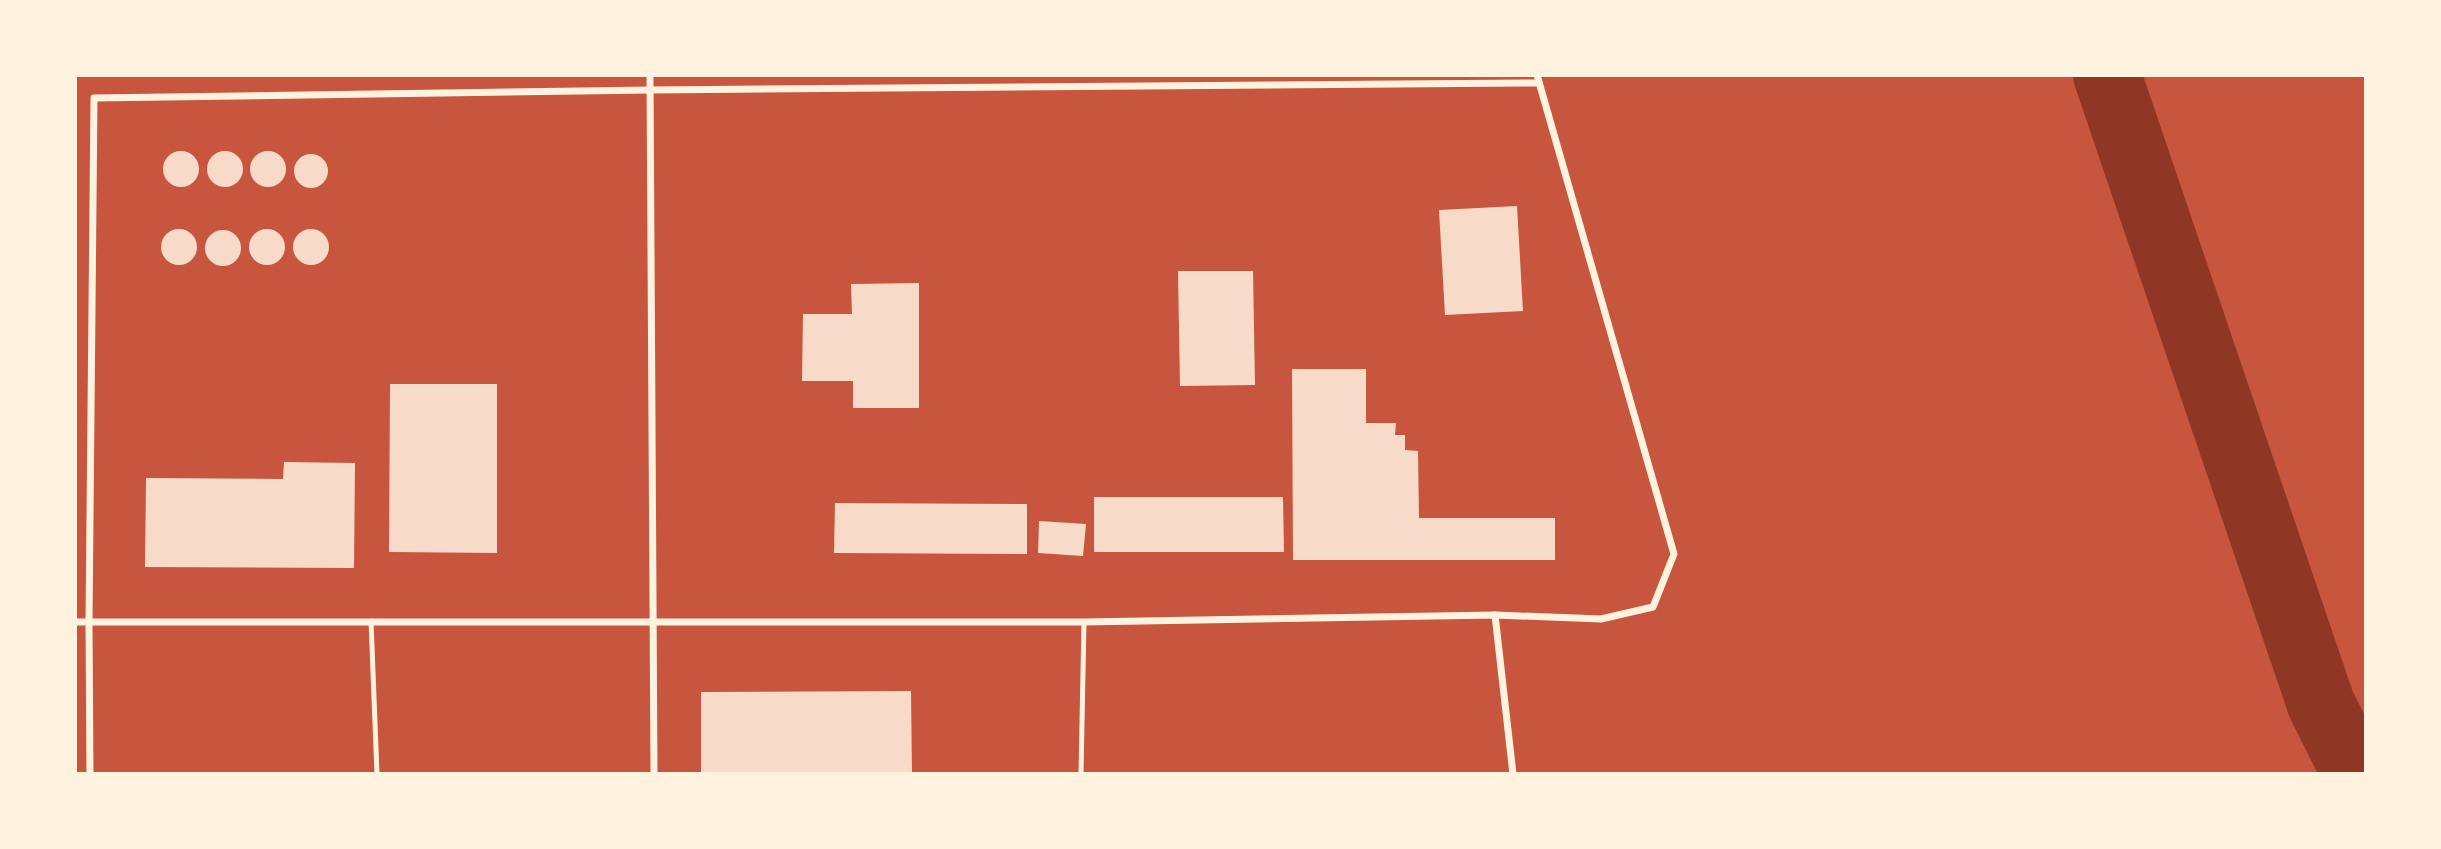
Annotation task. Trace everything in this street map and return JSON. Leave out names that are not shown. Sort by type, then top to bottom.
[{"type":"street","points":[[650,75],[654,774]]},
{"type":"street","points":[[75,622],[89,622],[372,621],[1084,622],[1495,615],[1601,619],[1653,607],[1674,554],[1538,79],[94,98],[89,622],[90,774]]},
{"type":"street","points":[[1495,615],[1513,774]]},
{"type":"lane","points":[[372,621],[377,774]]},
{"type":"lane","points":[[1081,774],[1084,622]]},
{"type":"building","points":[[181,151],[193,157],[199,169],[193,181],[181,187],[169,181],[163,169],[169,157]]},
{"type":"building","points":[[225,151],[238,156],[243,169],[238,182],[225,187],[212,182],[207,169],[212,156]]},
{"type":"building","points":[[268,151],[281,156],[286,169],[281,182],[268,187],[255,182],[250,169],[255,156]]},
{"type":"building","points":[[311,154],[323,159],[328,171],[323,183],[311,188],[299,183],[294,171],[299,159]]},
{"type":"building","points":[[1517,206],[1523,311],[1445,315],[1439,210]]},
{"type":"building","points":[[179,229],[192,234],[197,247],[192,260],[179,265],[166,260],[161,247],[166,234]]},
{"type":"building","points":[[267,229],[280,234],[285,247],[280,260],[267,265],[254,260],[249,247],[254,234]]},
{"type":"building","points":[[311,229],[324,234],[329,247],[324,260],[311,265],[298,260],[293,247],[298,234]]},
{"type":"building","points":[[223,230],[236,235],[241,248],[236,261],[223,266],[210,261],[205,248],[210,235]]},
{"type":"building","points":[[1178,271],[1253,271],[1255,385],[1180,386]]},
{"type":"building","points":[[919,283],[919,408],[853,408],[853,381],[802,381],[803,314],[852,314],[851,284]]},
{"type":"building","points":[[1292,369],[1366,369],[1366,423],[1396,423],[1395,435],[1405,435],[1405,450],[1418,451],[1419,518],[1555,518],[1555,560],[1293,560]]},
{"type":"building","points":[[390,384],[497,384],[497,553],[389,552]]},
{"type":"building","points":[[284,462],[355,463],[354,568],[145,567],[146,478],[283,479]]},
{"type":"building","points":[[1094,497],[1283,497],[1284,552],[1094,552]]},
{"type":"building","points":[[835,503],[1027,504],[1027,554],[834,553]]},
{"type":"building","points":[[1039,521],[1086,524],[1083,556],[1038,553]]},
{"type":"building","points":[[911,691],[912,774],[701,774],[701,692]]},
{"type":"waterway","points":[[2107,75],[2321,704],[2356,774]]}]
